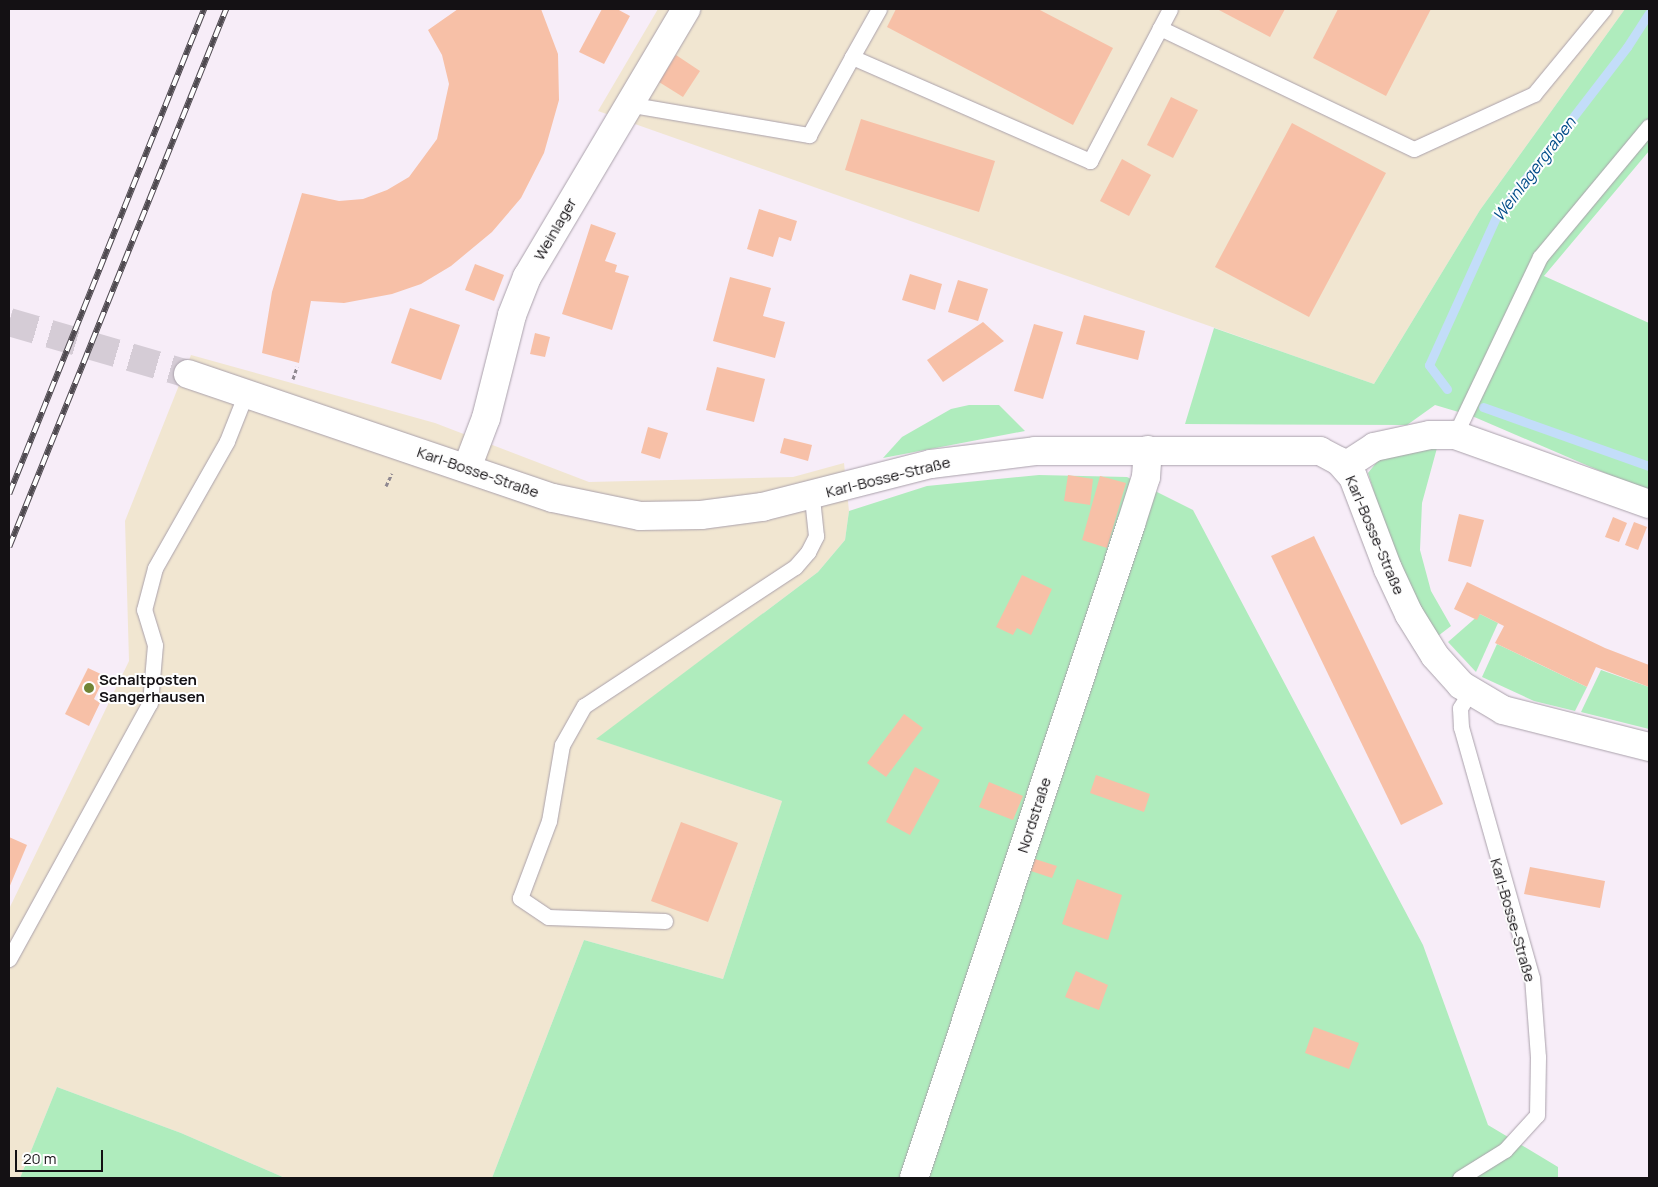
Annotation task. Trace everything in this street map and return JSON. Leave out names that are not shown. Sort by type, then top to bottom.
[{"type":"street","name":"Weinlager","points":[[467,468],[495,389],[521,290],[627,104],[686,9]]},
{"type":"street","name":"Karl-Bosse-Straße","points":[[188,374],[579,505],[640,516],[716,514],[812,497],[950,460],[1035,451],[1312,450],[1328,454],[1345,466],[1356,482],[1390,575],[1409,614],[1436,656],[1470,692],[1510,712],[1649,747]]},
{"type":"street","points":[[1345,466],[1365,451],[1378,446],[1430,435],[1455,435],[1649,504]]},
{"type":"street","name":"Nordstraße","points":[[914,1178],[1134,516],[1146,477],[1148,450]]},
{"type":"lane","points":[[627,104],[809,135],[879,9]]},
{"type":"lane","points":[[852,57],[1090,162],[1170,9]]},
{"type":"lane","points":[[1160,28],[1414,149],[1534,94],[1604,9]]},
{"type":"lane","points":[[1455,435],[1540,257],[1649,126]]},
{"type":"lane","points":[[9,959],[150,703],[155,645],[144,610],[155,568],[228,441],[246,393]]},
{"type":"lane","points":[[665,922],[548,916],[520,898],[549,821],[554,779],[562,746],[584,706],[795,567],[808,552],[816,536],[812,497]]},
{"type":"lane","name":"Karl-Bosse-Straße","points":[[1460,1178],[1505,1150],[1537,1115],[1538,1057],[1532,978],[1461,727],[1460,708],[1470,692]]},
{"type":"shaded area","points":[[658,9],[1625,9],[1480,210],[1374,384],[598,111]]},
{"type":"shaded area","points":[[191,355],[435,423],[589,482],[793,477],[844,463],[849,511],[845,540],[818,572],[597,739],[782,801],[723,979],[584,940],[492,1178],[285,1178],[181,1133],[57,1087],[20,1178],[9,1178],[9,909],[129,661],[125,521]]},
{"type":"green space","points":[[1625,9],[1649,9],[1649,151],[1544,276],[1649,323],[1649,492],[1472,416],[1435,405],[1407,425],[1185,424],[1214,328],[1374,384],[1480,210]]},
{"type":"green space","points":[[969,405],[999,405],[1025,431],[883,458],[902,437],[951,409]]},
{"type":"green space","points":[[1437,448],[1422,503],[1420,550],[1431,591],[1451,626],[1438,636],[1422,615],[1387,534],[1368,473],[1380,458]]},
{"type":"green space","points":[[1039,475],[1127,477],[1193,510],[1423,945],[1488,1125],[1558,1167],[1558,1178],[492,1178],[584,940],[723,979],[782,801],[596,739],[818,572],[845,540],[849,511],[927,486]]},
{"type":"green space","points":[[1480,614],[1498,623],[1476,672],[1448,642]]},
{"type":"green space","points":[[1497,644],[1587,687],[1575,711],[1534,701],[1482,677]]},
{"type":"green space","points":[[1601,670],[1649,687],[1649,729],[1581,712]]},
{"type":"green space","points":[[57,1087],[181,1133],[285,1178],[20,1178]]},
{"type":"building","points":[[458,9],[541,9],[558,54],[559,100],[544,153],[521,198],[492,232],[451,266],[421,284],[392,294],[344,303],[311,301],[299,363],[262,353],[272,292],[302,193],[339,201],[363,199],[387,190],[409,177],[437,139],[449,84],[442,55],[428,30]]},
{"type":"building","points":[[602,9],[617,9],[630,16],[604,64],[579,52]]},
{"type":"building","points":[[896,9],[1038,9],[1113,48],[1073,125],[887,27]]},
{"type":"building","points":[[1217,9],[1285,9],[1270,37]]},
{"type":"building","points":[[1338,9],[1431,9],[1386,96],[1313,58]]},
{"type":"building","points":[[676,55],[700,71],[683,97],[659,82]]},
{"type":"building","points":[[1171,97],[1198,110],[1173,158],[1147,145]]},
{"type":"building","points":[[861,119],[995,161],[979,212],[845,170]]},
{"type":"building","points":[[1292,123],[1386,173],[1309,317],[1215,267]]},
{"type":"building","points":[[1122,159],[1151,175],[1129,216],[1100,201]]},
{"type":"building","points":[[759,209],[797,221],[791,241],[779,237],[773,257],[747,249]]},
{"type":"building","points":[[591,224],[616,233],[605,261],[617,265],[615,272],[629,276],[612,330],[562,314]]},
{"type":"building","points":[[475,264],[504,275],[494,301],[465,290]]},
{"type":"building","points":[[910,274],[942,284],[935,310],[902,300]]},
{"type":"building","points":[[730,277],[771,288],[763,316],[785,322],[775,358],[713,341]]},
{"type":"building","points":[[958,280],[988,289],[978,321],[948,312]]},
{"type":"building","points":[[410,308],[460,325],[441,380],[391,363]]},
{"type":"building","points":[[1084,315],[1145,331],[1138,360],[1076,344]]},
{"type":"building","points":[[983,322],[1004,341],[943,382],[927,360]]},
{"type":"building","points":[[1034,324],[1063,332],[1043,399],[1014,391]]},
{"type":"building","points":[[535,333],[550,337],[545,357],[530,354]]},
{"type":"building","points":[[717,367],[765,379],[754,422],[706,410]]},
{"type":"building","points":[[648,427],[668,433],[660,459],[641,453]]},
{"type":"building","points":[[784,438],[812,445],[808,461],[780,453]]},
{"type":"building","points":[[1068,475],[1093,479],[1090,505],[1064,501]]},
{"type":"building","points":[[1100,476],[1126,483],[1107,548],[1082,540]]},
{"type":"building","points":[[1459,514],[1484,520],[1471,567],[1448,561]]},
{"type":"building","points":[[1613,517],[1627,523],[1619,542],[1605,537]]},
{"type":"building","points":[[1634,522],[1647,527],[1638,550],[1625,545]]},
{"type":"building","points":[[1314,536],[1443,804],[1401,825],[1271,556]]},
{"type":"building","points":[[1022,575],[1052,589],[1031,635],[1017,628],[1013,635],[996,627]]},
{"type":"building","points":[[1467,582],[1605,648],[1649,665],[1649,687],[1596,667],[1587,687],[1495,643],[1504,626],[1480,614],[1477,620],[1454,609]]},
{"type":"building","name":"Schaltposten Sangerhausen","points":[[88,668],[105,676],[94,699],[100,703],[89,726],[65,714]]},
{"type":"building","points":[[904,714],[923,728],[886,777],[867,763]]},
{"type":"building","points":[[915,767],[940,780],[910,835],[886,822]]},
{"type":"building","points":[[1096,775],[1150,794],[1144,812],[1090,793]]},
{"type":"building","points":[[989,782],[1023,796],[1013,820],[979,807]]},
{"type":"building","points":[[681,822],[738,843],[708,922],[651,901]]},
{"type":"building","points":[[9,837],[27,845],[9,888]]},
{"type":"building","points":[[1035,859],[1057,866],[1052,878],[1031,871]]},
{"type":"building","points":[[1530,867],[1605,881],[1600,908],[1524,894]]},
{"type":"building","points":[[1077,879],[1122,895],[1108,940],[1062,924]]},
{"type":"building","points":[[1076,971],[1108,985],[1099,1010],[1065,997]]},
{"type":"building","points":[[1314,1027],[1359,1043],[1349,1069],[1305,1053]]},
{"type":"waterway","name":"Weinlagergraben","points":[[1447,389],[1429,365],[1496,217],[1627,47],[1649,13]]},
{"type":"waterway","name":"Weinlagergraben","points":[[1483,407],[1649,466]]},
{"type":"tunnel","points":[[9,322],[188,374]]},
{"type":"railway","points":[[9,494],[204,9]]},
{"type":"railway","points":[[9,547],[226,9]]},
{"type":"place","name":"Schaltposten Sangerhausen","points":[[89,688]]}]
